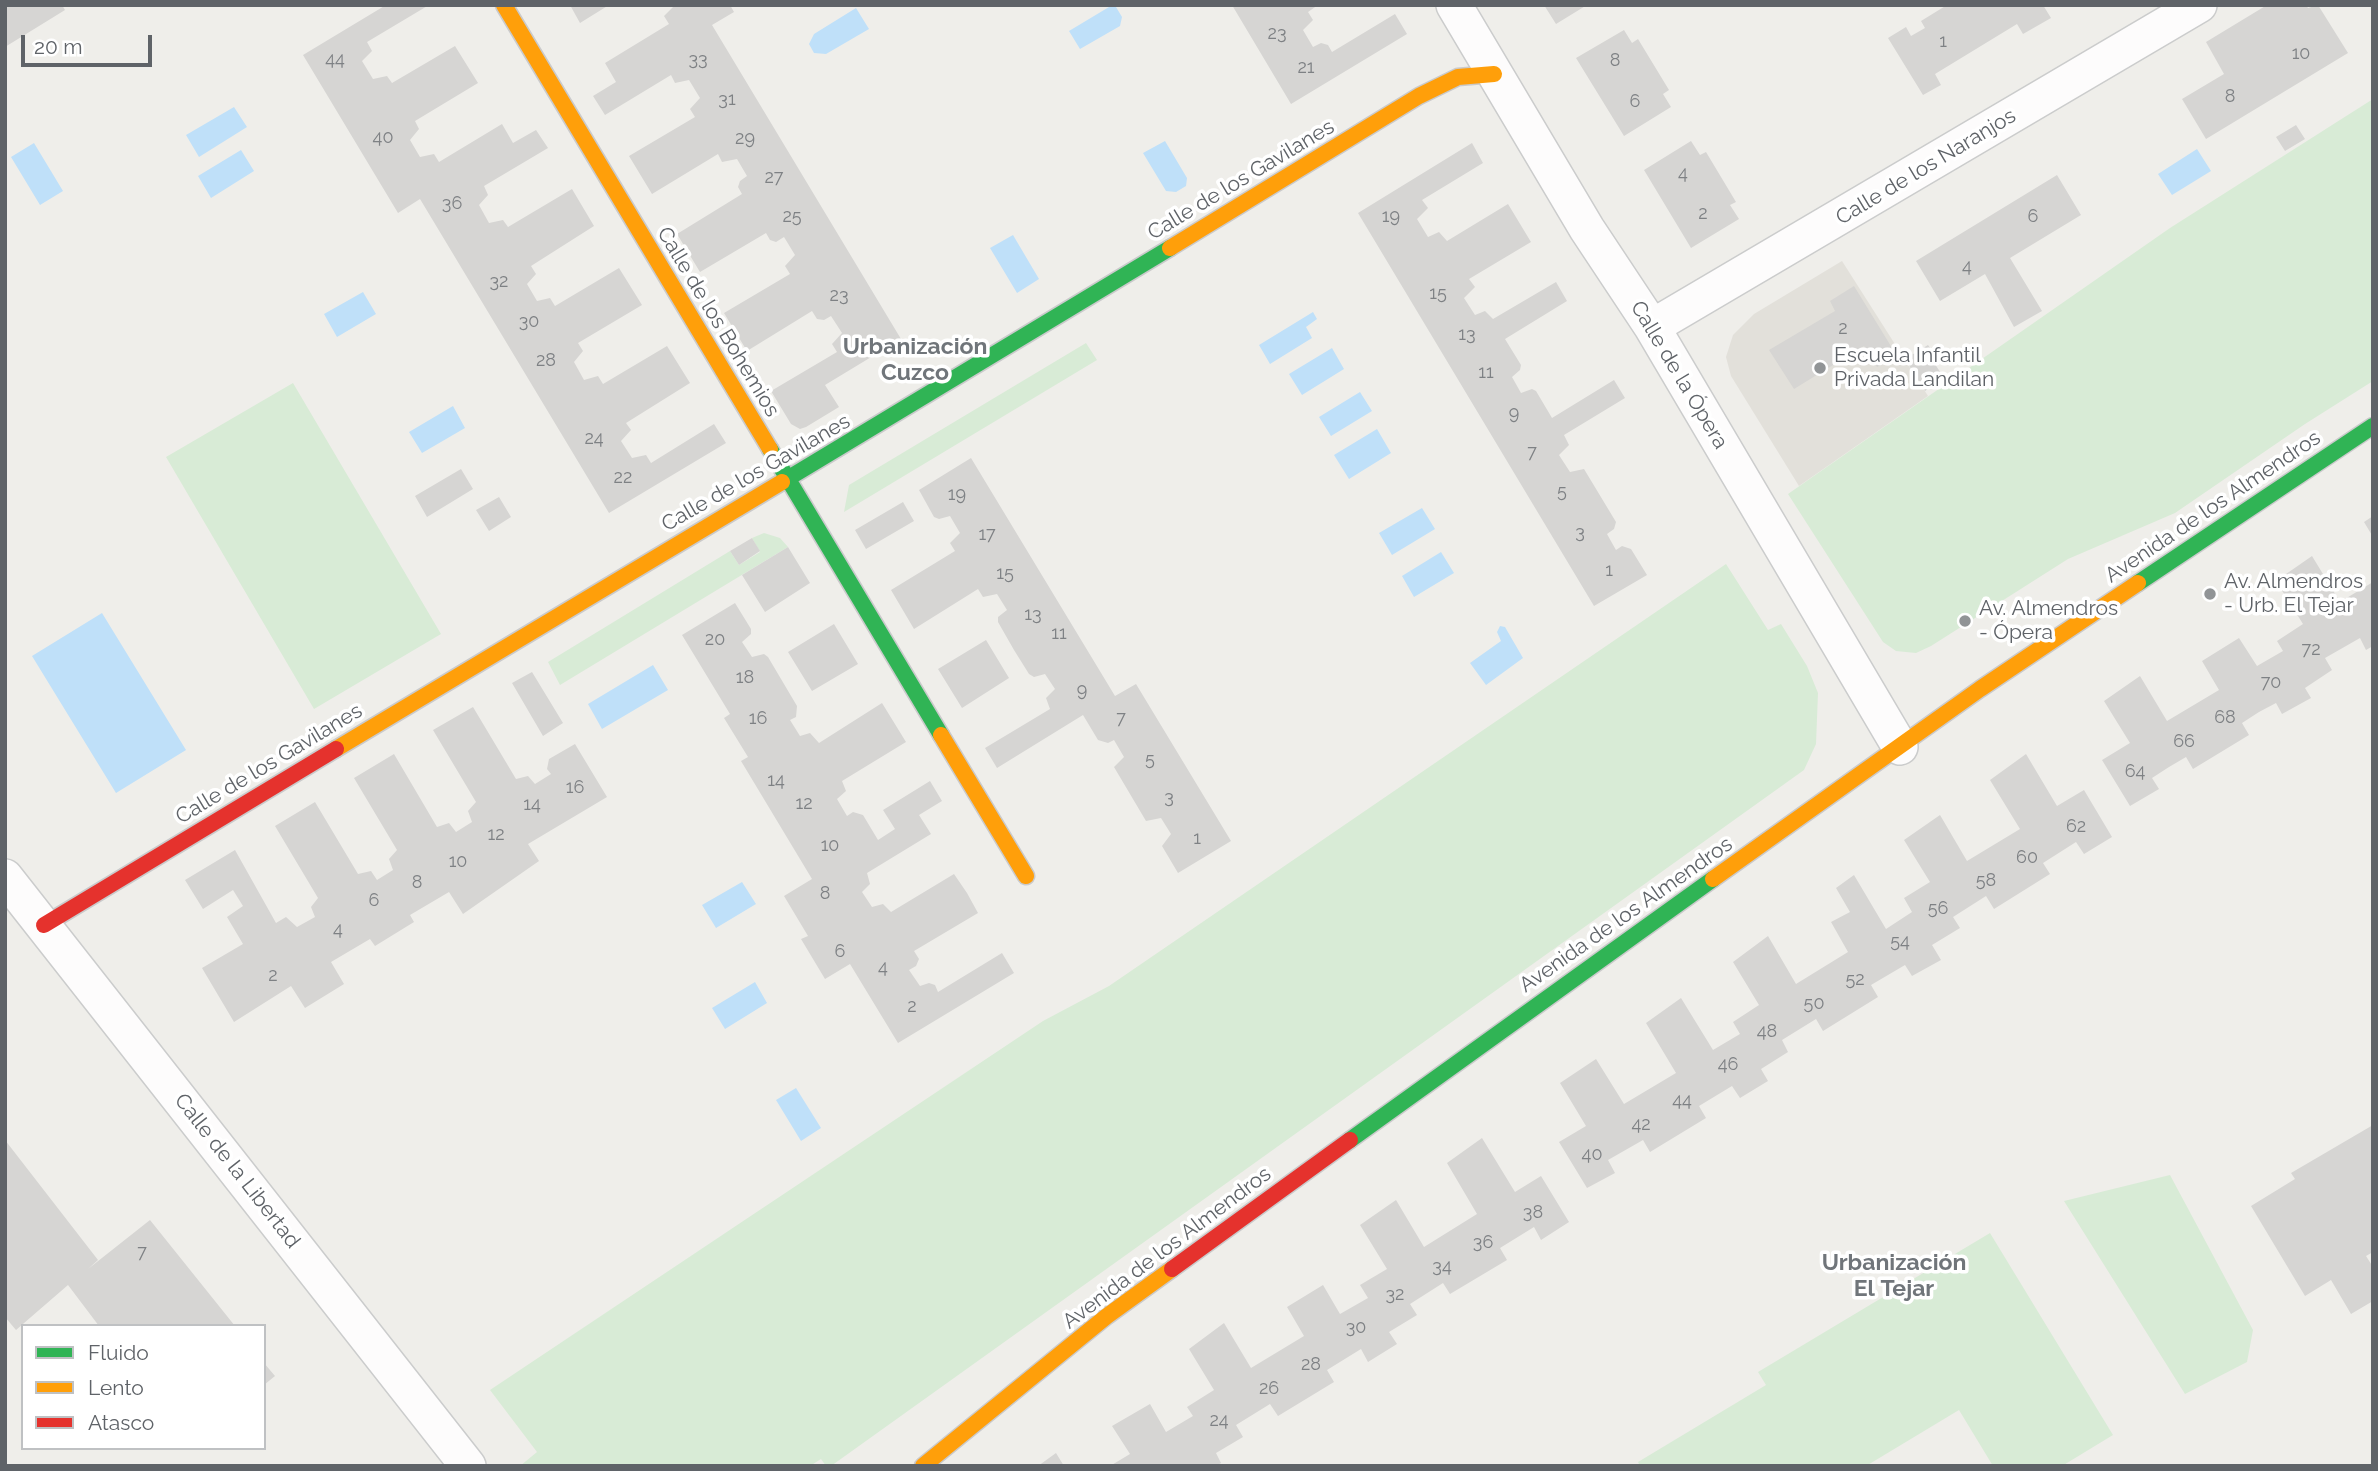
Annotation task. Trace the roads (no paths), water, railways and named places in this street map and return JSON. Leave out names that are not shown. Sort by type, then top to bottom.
[{"type":"street","name":"Calle de los Bohemios","points":[[504,5],[1026,876]]},
{"type":"street","name":"Calle de la Ópera","points":[[1454,5],[1587,229],[1652,327],[1900,747]]},
{"type":"street","name":"Calle de los Naranjos","points":[[1652,327],[2199,5]]},
{"type":"street","name":"Calle de los Gavilanes","points":[[44,925],[788,480],[1419,96],[1458,77],[1494,74]]},
{"type":"street","name":"Avenida de los Almendros","points":[[923,1466],[1107,1316],[1900,747],[2004,673],[2373,426]]},
{"type":"street","name":"Calle de la Libertad","points":[[5,877],[468,1466]]},
{"type":"water","points":[[1109,7],[1116,7],[1122,17],[1120,26],[1080,49],[1069,31]]},
{"type":"water","points":[[856,8],[869,29],[826,54],[814,53],[809,44],[814,34]]},
{"type":"water","points":[[234,107],[247,127],[199,157],[186,135]]},
{"type":"water","points":[[1165,141],[1187,178],[1186,186],[1176,192],[1166,191],[1143,153]]},
{"type":"water","points":[[34,143],[63,191],[40,205],[11,157]]},
{"type":"water","points":[[2197,149],[2211,171],[2172,195],[2158,174]]},
{"type":"water","points":[[241,150],[254,171],[211,198],[198,176]]},
{"type":"water","points":[[1013,235],[1039,279],[1017,293],[990,248]]},
{"type":"water","points":[[363,292],[376,314],[337,337],[324,314]]},
{"type":"water","points":[[1313,312],[1317,319],[1306,327],[1312,338],[1270,364],[1259,345]]},
{"type":"water","points":[[1332,348],[1344,369],[1302,395],[1289,374]]},
{"type":"water","points":[[1360,392],[1372,411],[1331,436],[1319,417]]},
{"type":"water","points":[[453,406],[465,428],[422,453],[409,432]]},
{"type":"water","points":[[1377,429],[1391,453],[1349,479],[1334,455]]},
{"type":"water","points":[[1422,508],[1435,529],[1392,555],[1379,533]]},
{"type":"water","points":[[1441,552],[1454,573],[1414,597],[1402,576]]},
{"type":"water","points":[[102,613],[186,750],[116,793],[32,656]]},
{"type":"water","points":[[1500,626],[1505,627],[1523,658],[1486,685],[1470,663],[1501,641],[1497,632]]},
{"type":"water","points":[[653,665],[668,690],[602,729],[588,704]]},
{"type":"water","points":[[742,882],[756,904],[716,928],[702,905]]},
{"type":"water","points":[[755,982],[767,1003],[725,1029],[712,1008]]},
{"type":"water","points":[[796,1088],[821,1128],[801,1141],[776,1100]]},
{"type":"place","name":"Escuela Infantil Privada Landilan","points":[[1820,368]]},
{"type":"place","name":"Av. Almendros - Urb. El Tejar","points":[[2210,594]]},
{"type":"place","name":"Av. Almendros - Ópera","points":[[1965,621]]},
{"type":"district","name":"Urbanización Cuzco","points":[[915,360]]},
{"type":"district","name":"Urbanización El Tejar","points":[[1894,1276]]}]
